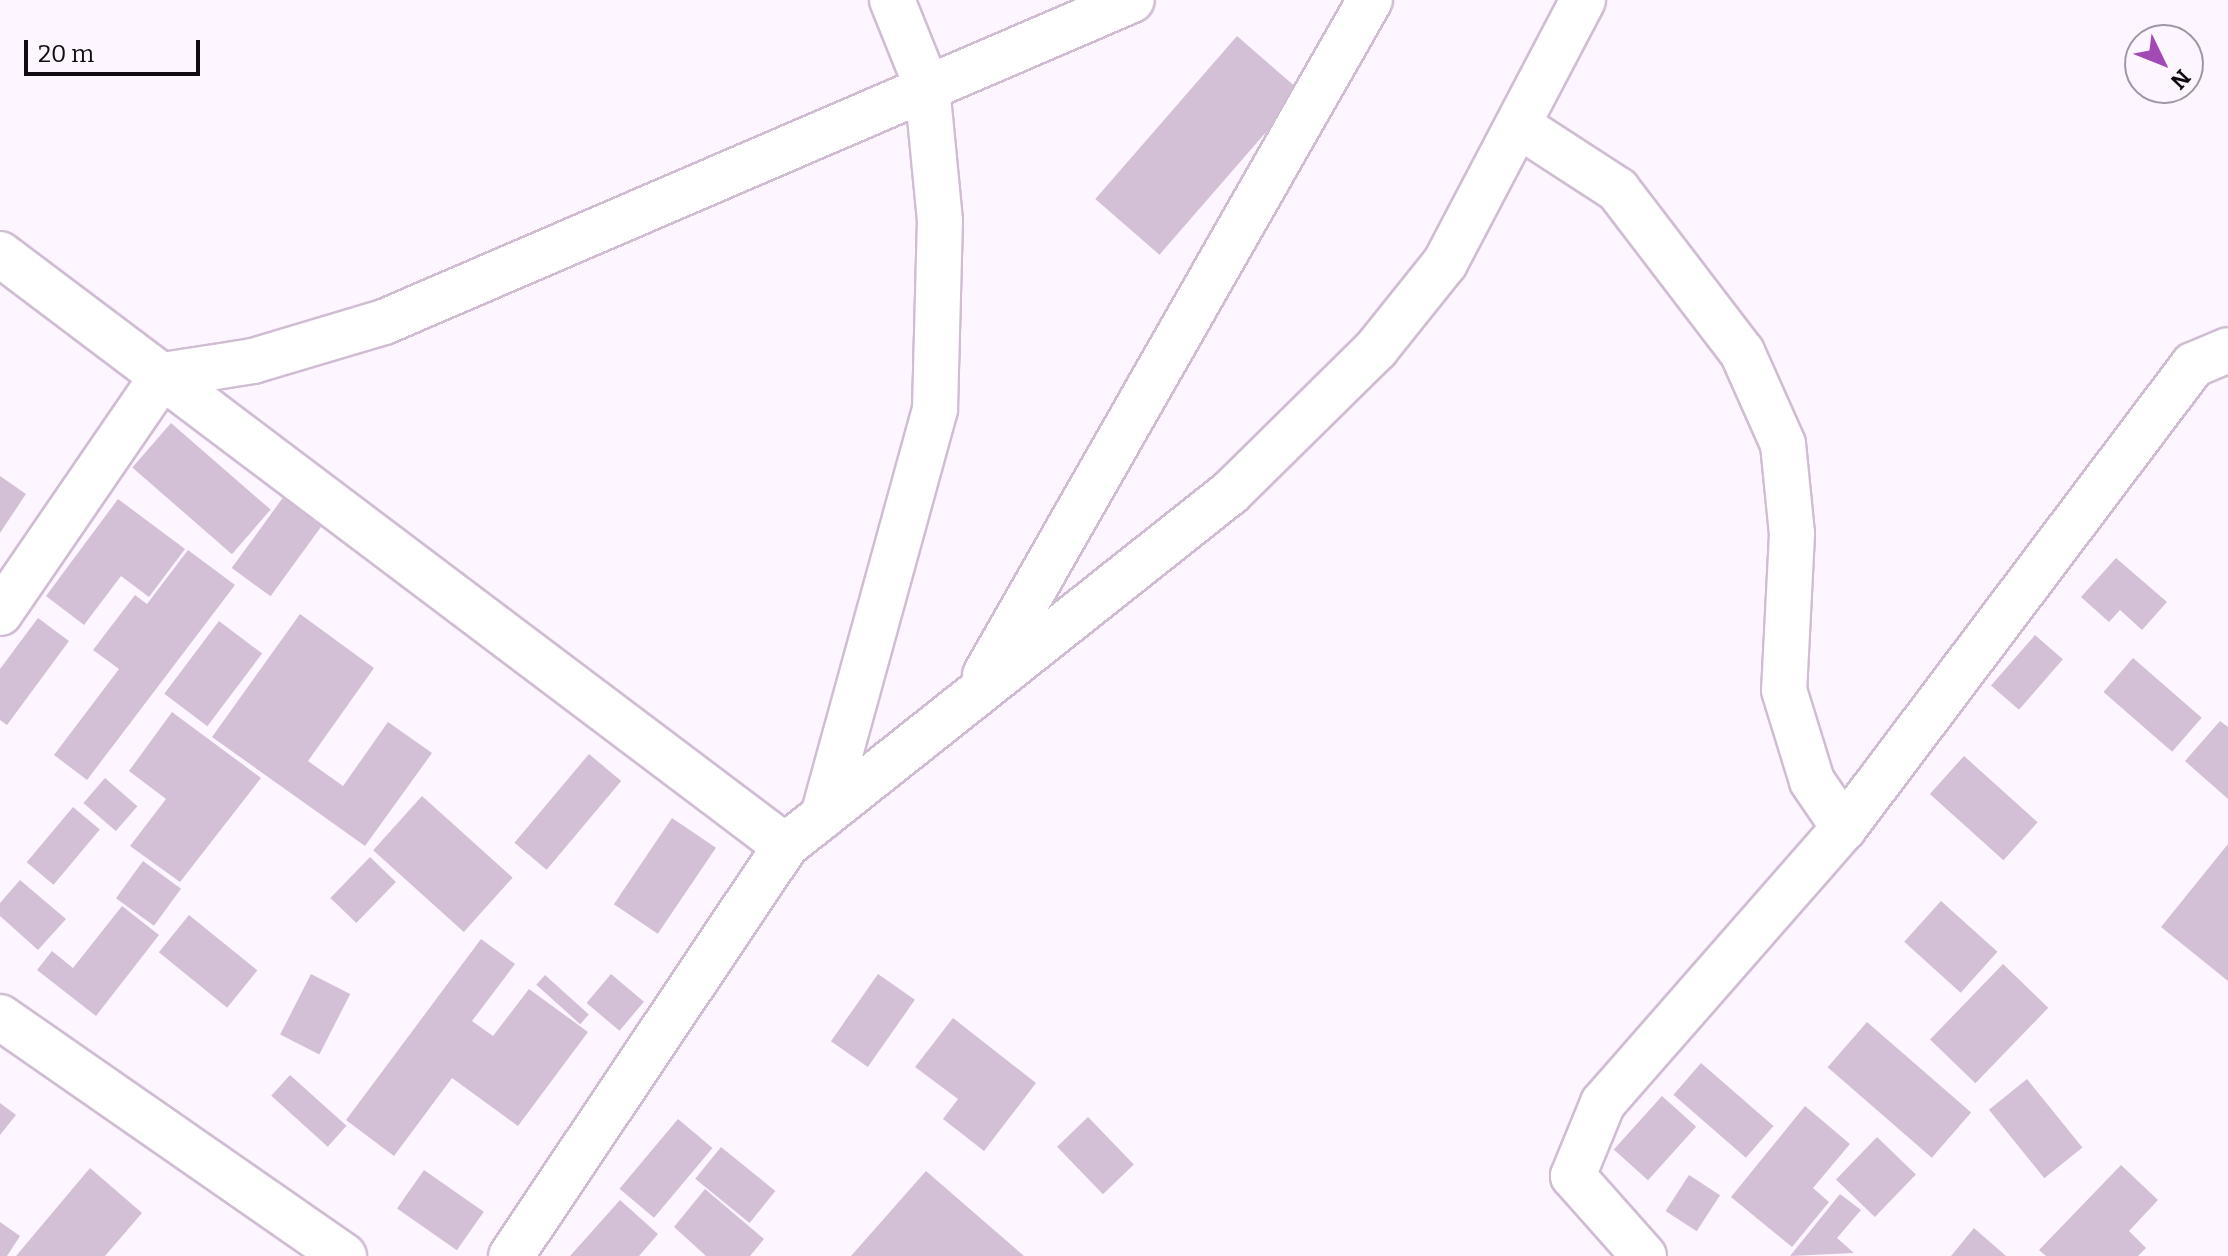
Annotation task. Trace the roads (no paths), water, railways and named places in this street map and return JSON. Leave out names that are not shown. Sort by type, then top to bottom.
[{"type":"street","points":[[823,816],[935,409],[940,221],[927,87],[892,0]]},
{"type":"street","points":[[0,613],[163,375],[253,361],[384,322],[1132,0]]},
{"type":"street","points":[[971,699],[1370,0]]},
{"type":"street","points":[[511,1256],[785,846],[1231,492],[1376,349],[1445,263],[1583,0]]},
{"type":"street","points":[[1518,125],[1618,190],[1742,352],[1783,444],[1792,534],[1784,690],[1812,781],[1844,828]]},
{"type":"street","points":[[0,254],[785,846]]},
{"type":"street","points":[[1644,1256],[1573,1176],[1603,1103],[1844,828],[2193,365],[2228,350]]},
{"type":"street","points":[[0,1017],[344,1256]]}]
